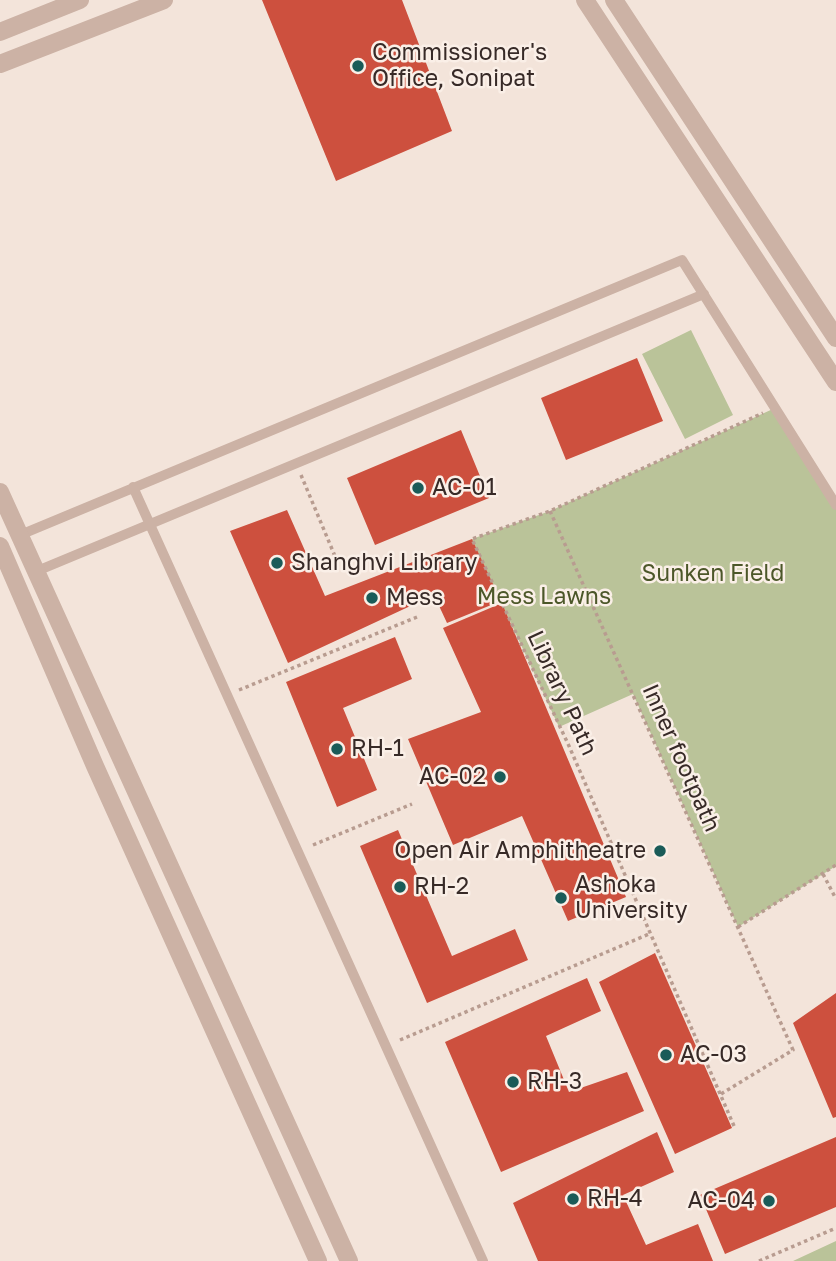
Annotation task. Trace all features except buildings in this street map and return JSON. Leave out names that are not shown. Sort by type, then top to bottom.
[{"type":"street","points":[[0,32],[80,0]]},
{"type":"street","points":[[0,64],[164,0]]},
{"type":"street","points":[[585,0],[836,382]]},
{"type":"street","points":[[614,0],[836,338]]},
{"type":"street","points":[[0,492],[349,1261]]},
{"type":"street","points":[[0,546],[94,766],[318,1261]]},
{"type":"lane","points":[[20,535],[682,260],[836,505]]},
{"type":"lane","points":[[37,571],[704,294]]},
{"type":"lane","points":[[133,487],[482,1261]]},
{"type":"path","name":"Library Path","points":[[734,1126],[569,746],[472,539],[550,511],[775,408]]},
{"type":"path","points":[[296,464],[337,561]]},
{"type":"path","name":"Inner footpath","points":[[550,511],[793,1050],[721,1094]]},
{"type":"path","points":[[227,695],[417,617]]},
{"type":"path","points":[[298,851],[412,804]]},
{"type":"path","points":[[738,927],[836,865]]},
{"type":"path","points":[[823,874],[836,899]]},
{"type":"path","points":[[386,1046],[649,934]]},
{"type":"path","points":[[759,1261],[836,1228]]},
{"type":"green space","points":[[691,330],[733,415],[685,439],[642,354]]},
{"type":"green space","name":"Sunken Field","points":[[775,408],[836,505],[836,866],[738,927],[633,694],[559,727],[472,539],[550,511]]},
{"type":"green space","points":[[836,1241],[836,1261],[793,1261]]},
{"type":"place","name":"Commissioner's Office, Sonipat","points":[[358,66]]},
{"type":"place","name":"AC-01","points":[[418,488]]},
{"type":"place","name":"Shanghvi Library","points":[[277,563]]},
{"type":"place","name":"Mess","points":[[372,598]]},
{"type":"place","name":"RH-1","points":[[337,749]]},
{"type":"place","name":"AC-02","points":[[500,777]]},
{"type":"place","name":"Open Air Amphitheatre","points":[[660,851]]},
{"type":"place","name":"RH-2","points":[[400,887]]},
{"type":"place","name":"Ashoka University","points":[[561,898]]},
{"type":"place","name":"AC-03","points":[[666,1055]]},
{"type":"place","name":"RH-3","points":[[513,1082]]},
{"type":"place","name":"RH-4","points":[[573,1199]]},
{"type":"place","name":"AC-04","points":[[769,1201]]},
{"type":"park label","name":"Mess Lawns","points":[[544,597]]}]
